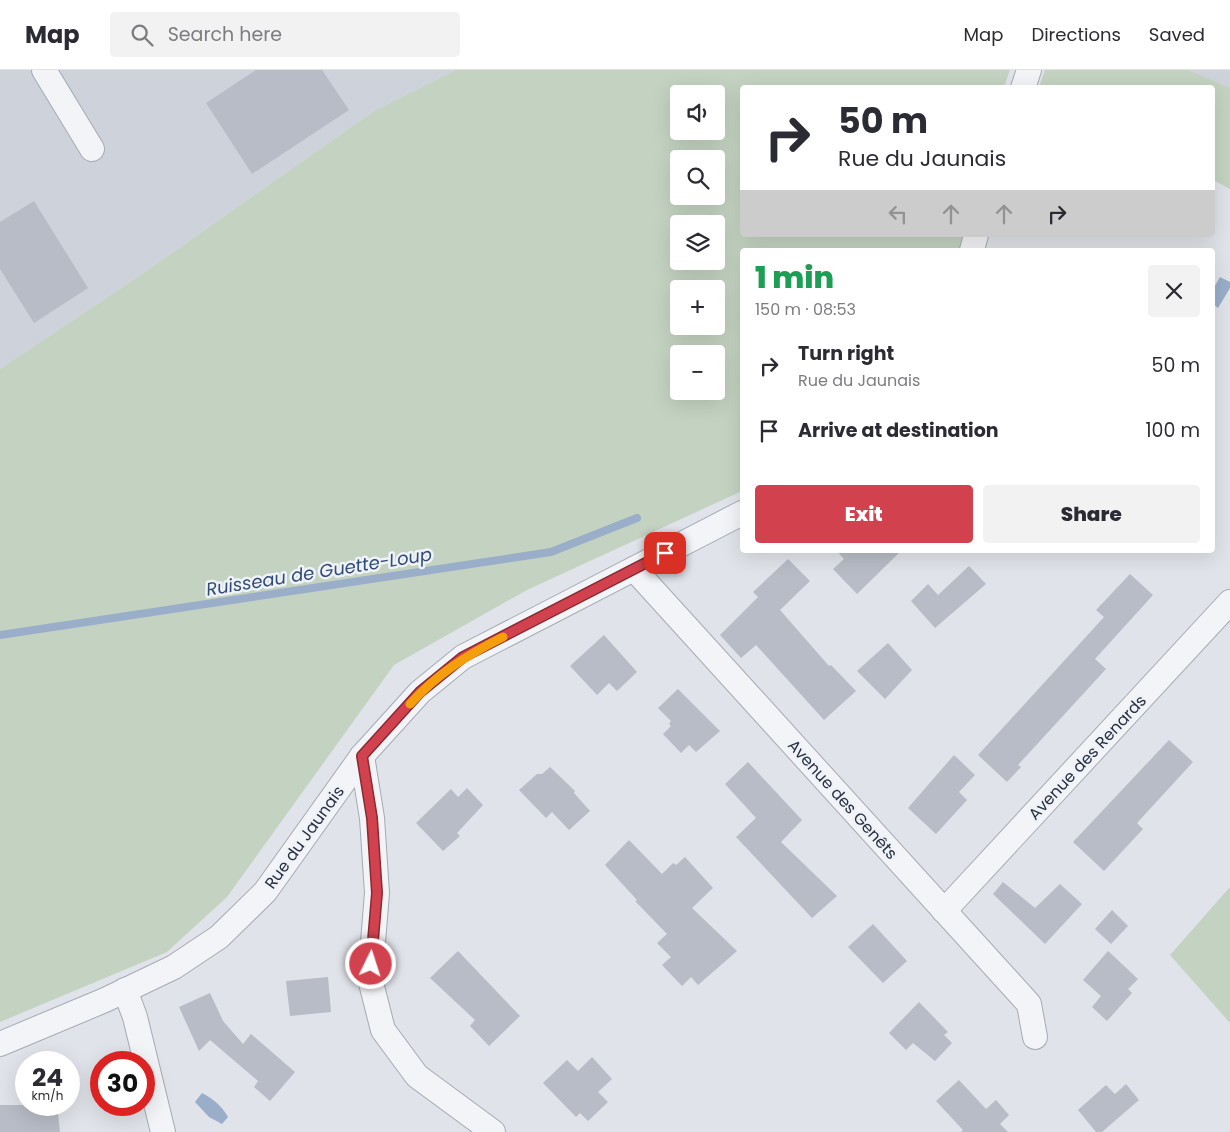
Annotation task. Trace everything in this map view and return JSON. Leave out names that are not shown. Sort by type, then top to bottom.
[{"type":"street","points":[[44,70],[92,149]]},
{"type":"street","points":[[1024,85],[1029,70]]},
{"type":"street","name":"Rue du Jaunais","points":[[0,1044],[174,967],[219,937],[258,898],[362,756],[420,692],[463,657],[740,514]]},
{"type":"street","name":"Avenue des Genêts","points":[[634,569],[1029,1004],[1036,1037]]},
{"type":"street","name":"Avenue des Renards","points":[[944,910],[1230,602]]},
{"type":"street","points":[[362,756],[372,818],[377,893],[370,979],[383,1030],[417,1076],[494,1132]]},
{"type":"street","points":[[125,990],[135,1017],[163,1132]]},
{"type":"shaded area","points":[[0,70],[456,70],[374,111],[145,272],[0,369]]},
{"type":"shaded area","points":[[1189,70],[1230,70],[1230,88]]},
{"type":"green space","points":[[456,70],[1010,70],[1005,85],[740,85],[740,237],[963,237],[960,248],[740,248],[740,492],[527,590],[394,665],[227,897],[167,952],[0,1022],[0,369],[145,272],[374,111]]},
{"type":"green space","points":[[1045,70],[1189,70],[1230,88],[1230,189],[1215,181],[1215,85],[1040,85]]},
{"type":"green space","points":[[1230,887],[1230,1023],[1170,955]]},
{"type":"water","points":[[1220,277],[1230,282],[1230,288],[1218,308],[1215,306],[1215,286]]},
{"type":"water","points":[[202,1093],[217,1103],[228,1117],[222,1124],[209,1117],[195,1102]]},
{"type":"building","points":[[256,70],[322,70],[349,110],[252,174],[206,103]]},
{"type":"building","points":[[34,201],[88,288],[34,323],[0,269],[0,222]]},
{"type":"building","points":[[839,553],[899,553],[857,594],[833,569],[844,559]]},
{"type":"building","points":[[788,559],[810,581],[780,610],[829,666],[831,665],[856,691],[824,720],[756,645],[741,658],[720,635],[758,597],[753,592]]},
{"type":"building","points":[[969,566],[986,584],[935,628],[911,601],[928,584],[938,595]]},
{"type":"building","points":[[1130,574],[1153,595],[1095,659],[1106,669],[1018,765],[1021,767],[1007,782],[978,755],[1104,617],[1096,610]]},
{"type":"building","points":[[604,635],[637,672],[617,691],[609,683],[597,695],[570,666]]},
{"type":"building","points":[[888,643],[912,670],[885,699],[857,671]]},
{"type":"building","points":[[678,689],[720,731],[696,752],[689,745],[681,753],[663,734],[671,726],[669,724],[671,721],[658,708]]},
{"type":"building","points":[[1169,740],[1193,762],[1137,823],[1143,829],[1104,871],[1073,842]]},
{"type":"building","points":[[954,755],[975,775],[959,792],[967,800],[936,834],[908,808]]},
{"type":"building","points":[[748,762],[802,820],[781,842],[837,896],[812,918],[736,837],[756,818],[725,784]]},
{"type":"building","points":[[550,767],[575,791],[574,793],[590,811],[569,830],[552,812],[546,818],[519,790],[537,774],[542,774]]},
{"type":"building","points":[[467,788],[483,805],[457,833],[460,836],[443,851],[416,823],[451,789],[458,797]]},
{"type":"building","points":[[629,840],[662,874],[673,863],[676,865],[685,857],[713,888],[692,908],[737,951],[698,985],[691,977],[682,986],[662,965],[671,957],[657,943],[667,934],[635,901],[637,900],[605,865]]},
{"type":"building","points":[[1003,882],[1035,908],[1060,884],[1082,904],[1045,944],[993,894]]},
{"type":"building","points":[[1112,910],[1128,926],[1111,944],[1095,929]]},
{"type":"building","points":[[873,924],[907,961],[883,983],[848,947]]},
{"type":"building","points":[[458,951],[520,1016],[489,1046],[470,1026],[475,1020],[430,978]]},
{"type":"building","points":[[1108,951],[1138,979],[1128,989],[1132,993],[1107,1021],[1092,1007],[1101,996],[1083,980]]},
{"type":"building","points":[[328,977],[331,1012],[290,1016],[286,981]]},
{"type":"building","points":[[210,993],[223,1021],[243,1044],[251,1034],[295,1072],[270,1101],[254,1087],[258,1081],[210,1040],[199,1051],[179,1007]]},
{"type":"building","points":[[919,1002],[948,1032],[944,1035],[952,1043],[935,1061],[913,1043],[906,1050],[889,1033]]},
{"type":"building","points":[[592,1057],[612,1079],[598,1092],[608,1102],[588,1121],[580,1113],[576,1117],[543,1083],[567,1060],[578,1071]]},
{"type":"building","points":[[959,1080],[986,1109],[996,1100],[1009,1115],[1000,1124],[1008,1132],[961,1132],[963,1130],[936,1101]]},
{"type":"building","points":[[1126,1084],[1139,1100],[1102,1132],[1096,1132],[1078,1110],[1106,1085],[1115,1094]]},
{"type":"building","points":[[0,1105],[15,1105],[15,1116],[58,1116],[60,1132],[0,1132]]},
{"type":"waterway","name":"Ruisseau de Guette-Loup","points":[[0,635],[551,552],[637,518]]},
{"type":"slow traffic","points":[[410,704],[420,692],[463,657],[503,637]]},
{"type":"route","points":[[371,964],[377,893],[372,818],[362,756],[420,692],[463,657],[665,553]]}]
